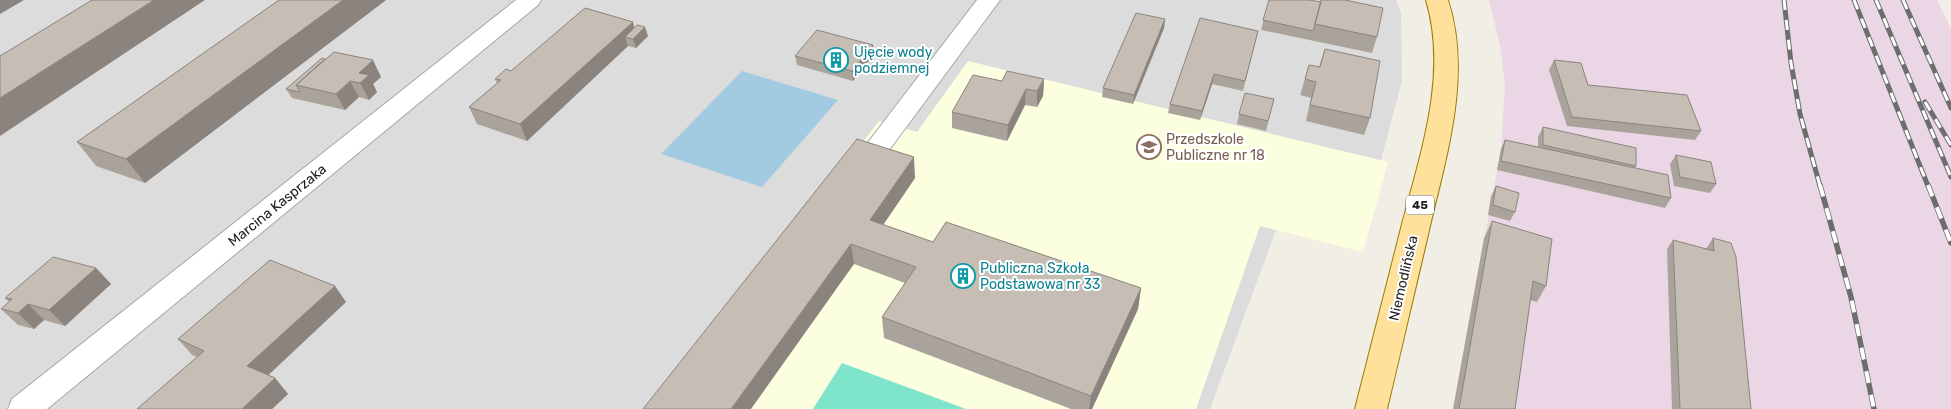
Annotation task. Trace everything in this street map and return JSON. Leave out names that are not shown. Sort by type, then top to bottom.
[{"type":"main road","name":"Niemodlińska","points":[[1371,409],[1438,135],[1445,94],[1448,64],[1447,39],[1444,18],[1437,0]]},
{"type":"street","name":"Marcina Kasprzaka","points":[[24,409],[530,0]]},
{"type":"street","points":[[875,151],[989,0]]},
{"type":"shaded area","points":[[0,0],[1396,0],[1401,12],[1402,81],[1357,250],[1276,230],[1210,409],[0,409]]},
{"type":"shaded area","points":[[1489,0],[1937,0],[1951,29],[1951,409],[1453,409],[1501,149],[1505,86],[1500,45]]},
{"type":"shaded area","points":[[968,61],[1388,162],[1363,252],[1260,226],[1196,409],[658,409],[879,121],[917,132]]},
{"type":"green space","points":[[842,363],[966,409],[813,409]]},
{"type":"water","points":[[742,71],[838,100],[762,187],[661,154]]},
{"type":"building","points":[[92,0],[154,0],[0,98],[0,56]]},
{"type":"building","points":[[279,0],[343,0],[126,159],[77,142]]},
{"type":"building","points":[[1269,0],[1309,0],[1321,2],[1313,31],[1263,20]]},
{"type":"building","points":[[1321,0],[1345,0],[1383,8],[1377,37],[1315,24]]},
{"type":"building","points":[[585,8],[633,22],[520,124],[469,107],[501,80],[495,79],[506,69],[511,71]]},
{"type":"building","points":[[1136,13],[1165,19],[1134,95],[1103,88]]},
{"type":"building","points":[[1200,18],[1258,31],[1245,81],[1214,74],[1202,111],[1170,104]]},
{"type":"building","points":[[637,25],[645,27],[633,39],[625,37]]},
{"type":"building","name":"Ujęcie wody podziemnej","points":[[817,30],[873,45],[852,71],[795,56]]},
{"type":"building","points":[[1325,49],[1380,61],[1370,118],[1310,105],[1316,82],[1305,79],[1309,65],[1320,67]]},
{"type":"building","points":[[334,52],[373,60],[359,73],[369,75],[360,83],[350,81],[336,94],[296,85]]},
{"type":"building","points":[[322,58],[325,59],[296,85],[300,92],[286,89]]},
{"type":"building","points":[[1554,60],[1581,63],[1588,85],[1687,95],[1701,131],[1572,117]]},
{"type":"building","points":[[1007,71],[1044,79],[1037,91],[1026,89],[1008,125],[952,112],[973,75],[1002,81]]},
{"type":"building","points":[[1245,93],[1274,99],[1268,121],[1239,114]]},
{"type":"building","points":[[1543,127],[1636,148],[1636,166],[1543,145]]},
{"type":"building","name":"Publiczna Szkoła Podstawowa nr 33","points":[[857,139],[914,157],[870,220],[933,242],[946,222],[1141,288],[1091,396],[882,317],[916,267],[851,244],[731,409],[643,409]]},
{"type":"building","points":[[1505,140],[1668,175],[1671,198],[1501,161]]},
{"type":"building","points":[[1676,155],[1711,162],[1716,184],[1680,177]]},
{"type":"building","points":[[1496,186],[1519,193],[1515,212],[1493,205]]},
{"type":"building","points":[[1492,221],[1552,239],[1546,286],[1533,281],[1515,409],[1459,409]]},
{"type":"building","points":[[1713,238],[1731,243],[1736,257],[1751,409],[1680,409],[1673,240],[1714,251]]},
{"type":"building","points":[[53,257],[96,268],[49,310],[28,304],[18,313],[1,309],[12,299],[5,298]]},
{"type":"building","points":[[270,260],[335,286],[247,366],[275,378],[242,409],[137,409],[204,351],[178,339]]},
{"type":"railway","points":[[1784,0],[1791,63],[1800,114],[1820,186]]},
{"type":"railway","points":[[1854,0],[1928,186]]},
{"type":"railway","points":[[1876,0],[1951,177]]},
{"type":"railway","points":[[1903,0],[1951,108]]},
{"type":"railway","points":[[1925,102],[1951,145]]},
{"type":"railway","points":[[1820,185],[1851,297],[1874,409]]},
{"type":"railway","points":[[1928,185],[1951,243]]},
{"type":"place","name":"Ujęcie wody podziemnej","points":[[836,60]]},
{"type":"place","name":"Przedszkole Publiczne nr 18","points":[[1149,147]]},
{"type":"place","name":"Publiczna Szkoła Podstawowa nr 33","points":[[963,276]]}]
